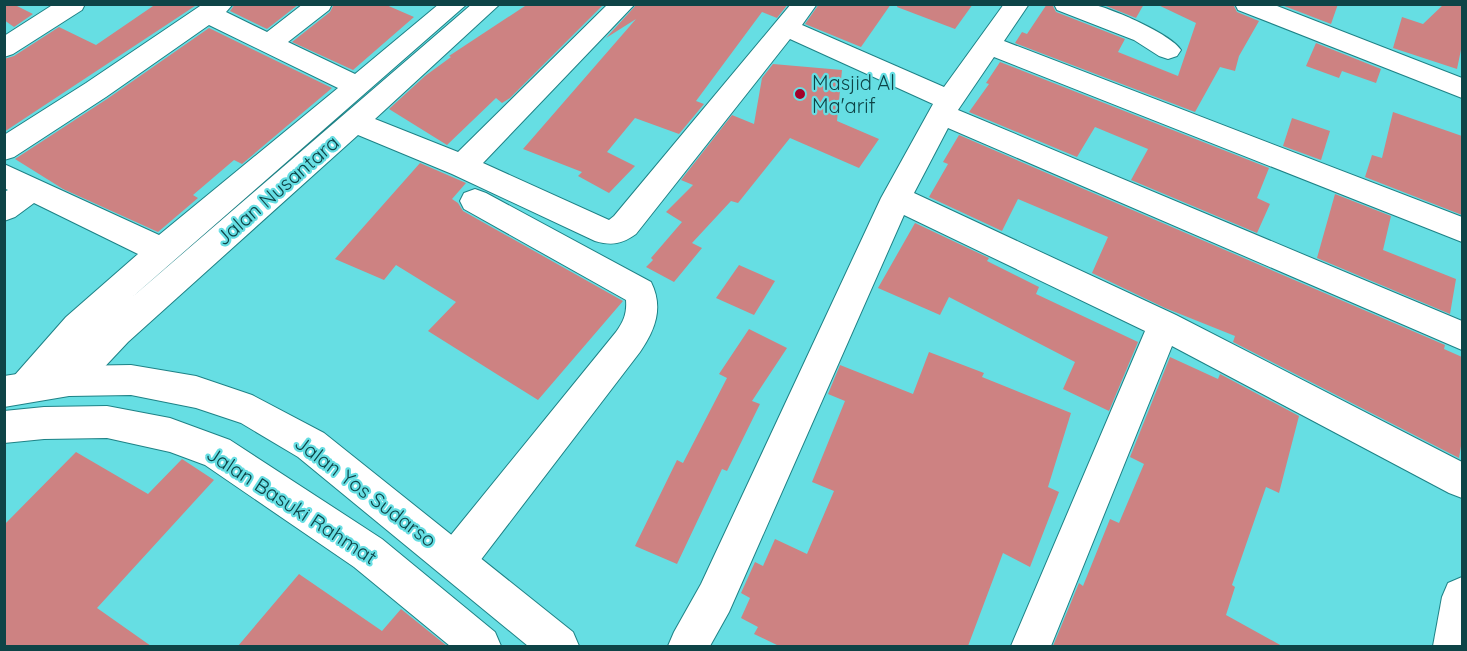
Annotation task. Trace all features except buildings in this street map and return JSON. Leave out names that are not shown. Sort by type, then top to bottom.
[{"type":"main road","points":[[6,46],[73,4]]},
{"type":"main road","points":[[270,43],[320,4]]},
{"type":"main road","points":[[15,389],[78,327],[162,251],[455,4]]},
{"type":"main road","name":"Jalan Nusantara","points":[[69,381],[116,332],[488,4]]},
{"type":"main road","points":[[462,166],[623,4]]},
{"type":"main road","points":[[354,122],[462,166],[606,232],[615,232],[625,225],[805,4]]},
{"type":"main road","points":[[688,646],[715,598],[896,198],[945,107],[1017,4]]},
{"type":"main road","points":[[1066,4],[1143,34],[1168,50]]},
{"type":"main road","points":[[1247,4],[1462,89]]},
{"type":"main road","points":[[4,149],[215,9],[270,43],[357,86]]},
{"type":"main road","points":[[785,27],[945,107],[1462,336]]},
{"type":"main road","points":[[987,44],[1462,230]]},
{"type":"main road","points":[[4,175],[162,251]]},
{"type":"main road","points":[[4,208],[32,188]]},
{"type":"main road","points":[[896,198],[1164,325],[1462,481]]},
{"type":"main road","points":[[456,560],[628,342],[641,323],[643,305],[640,292],[475,201]]},
{"type":"main road","points":[[1031,646],[1164,325]]},
{"type":"main road","name":"Jalan Yos Sudarso","points":[[15,389],[69,381],[131,380],[196,392],[252,411],[311,445],[456,560],[559,646]]},
{"type":"main road","name":"Jalan Basuki Rahmat","points":[[4,427],[44,423],[107,422],[170,435],[217,452],[368,553],[481,646]]},
{"type":"main road","points":[[1453,646],[1462,597]]},
{"type":"place","name":"Masjid Al Ma'arif","points":[[800,94]]}]
